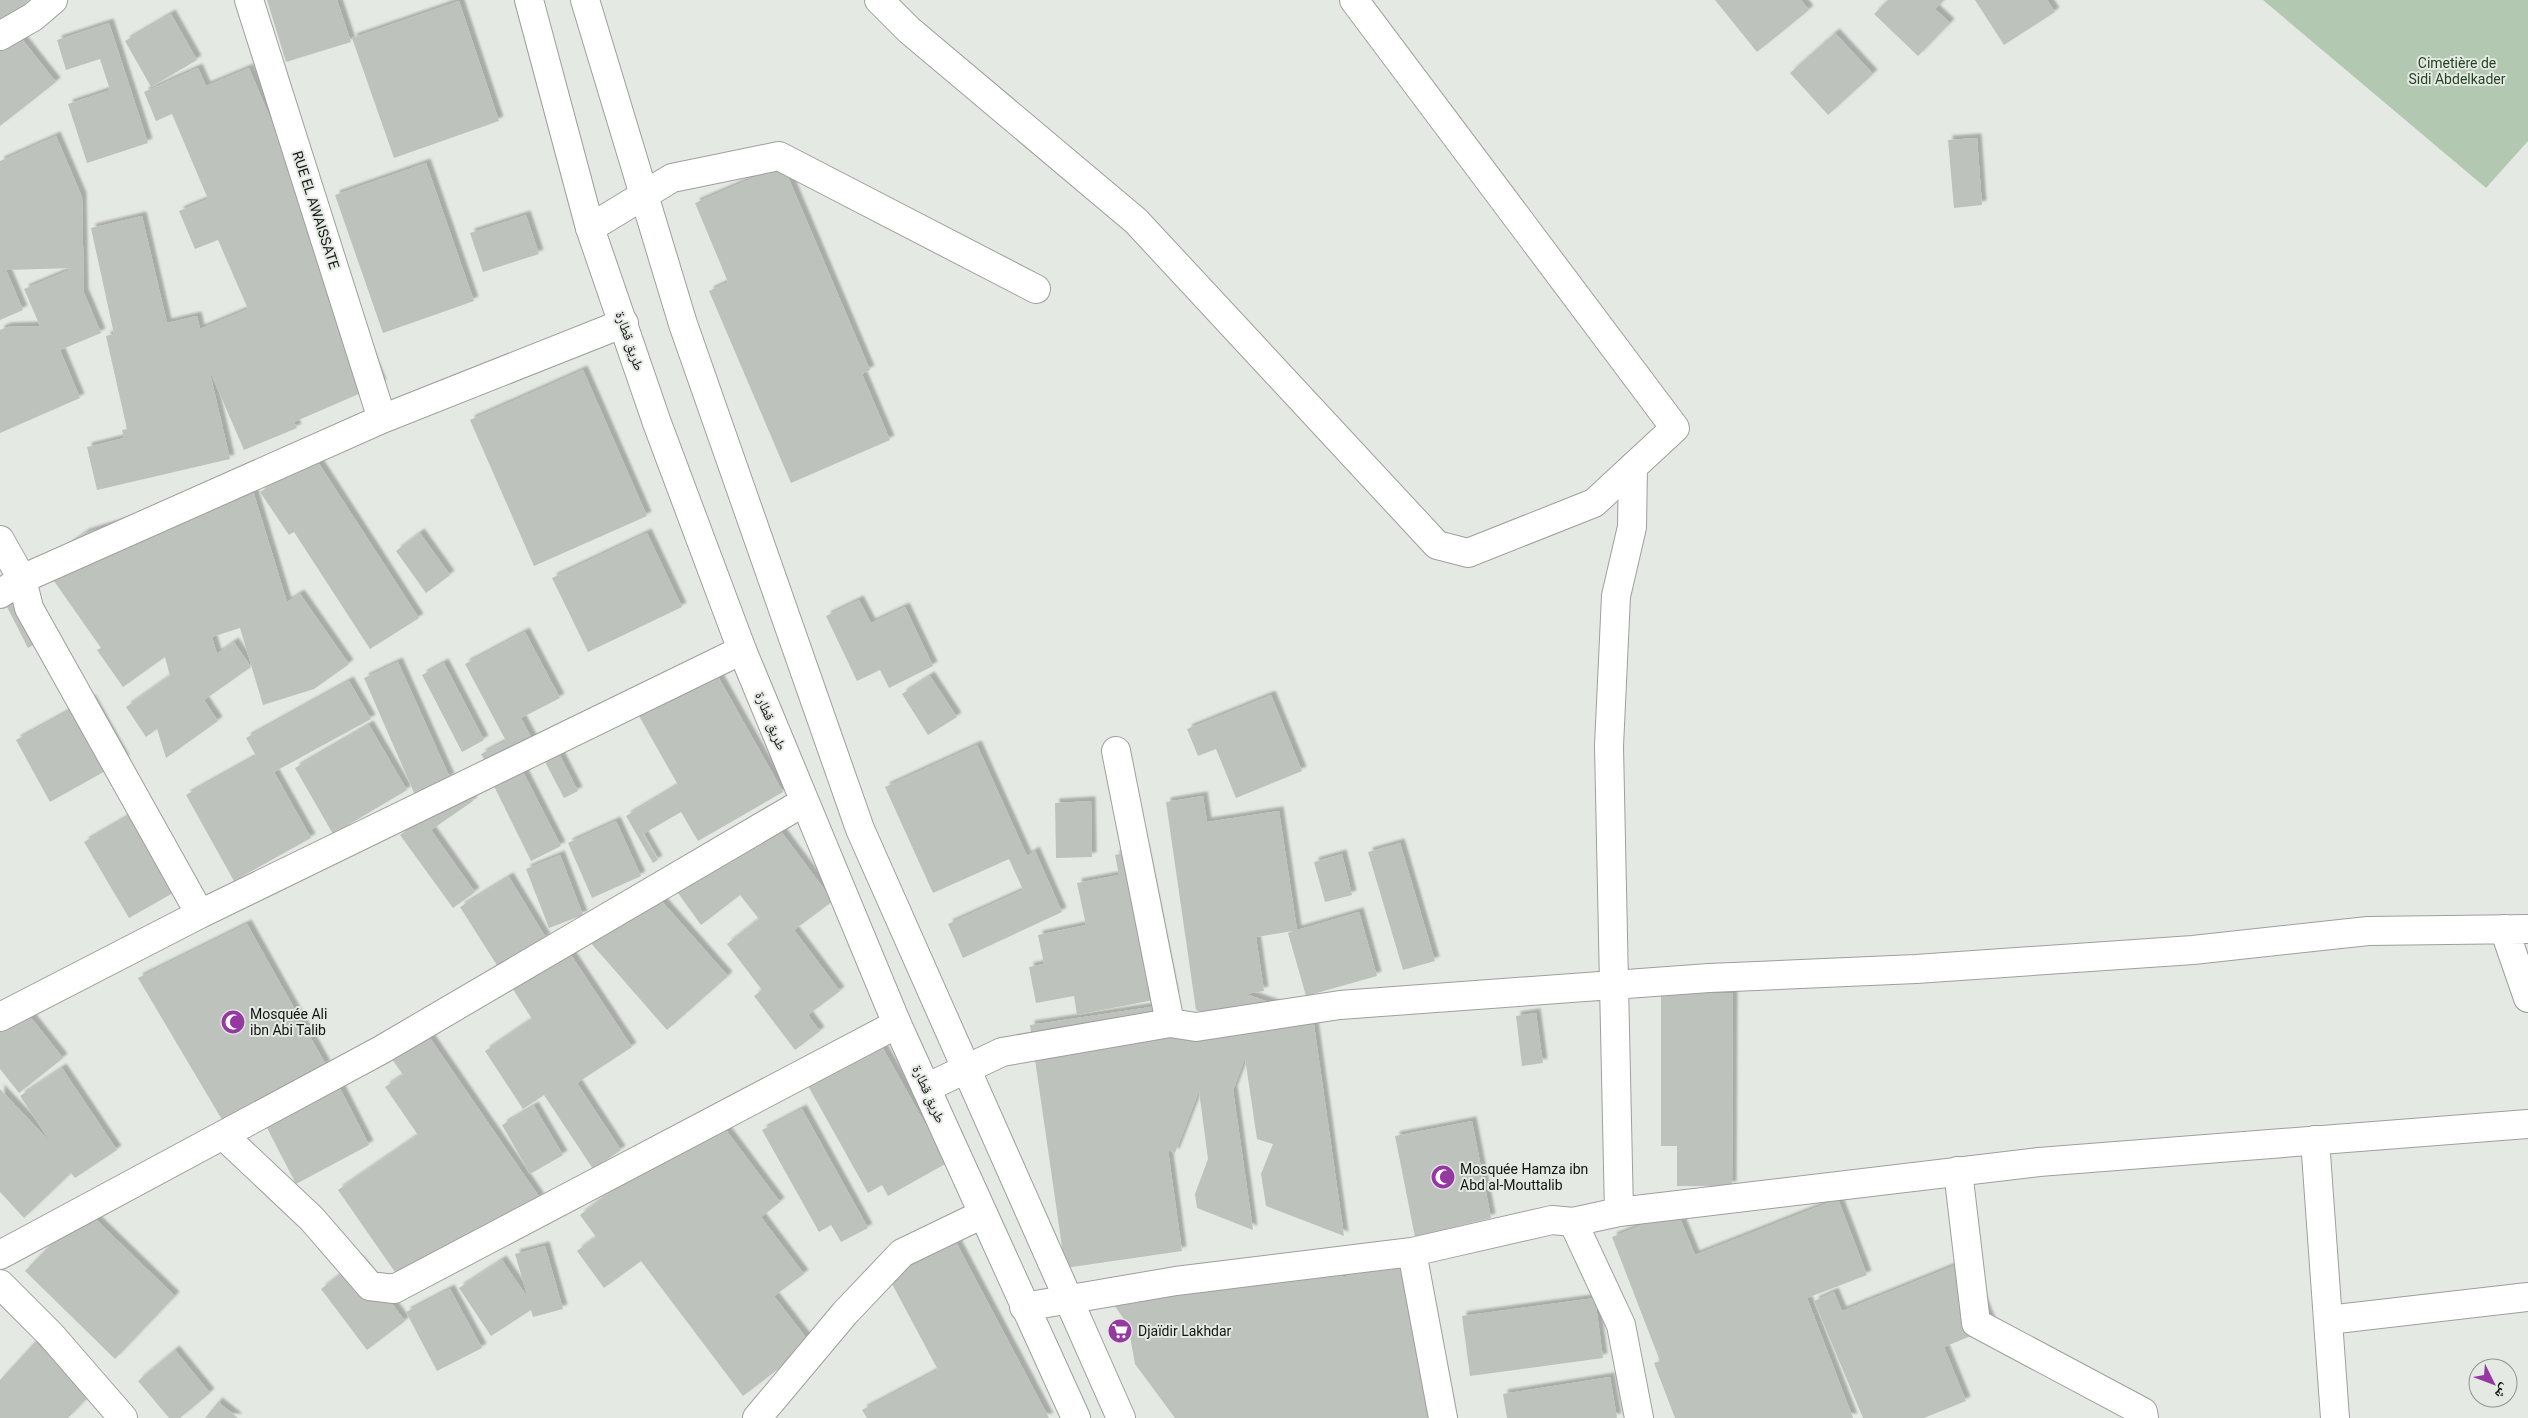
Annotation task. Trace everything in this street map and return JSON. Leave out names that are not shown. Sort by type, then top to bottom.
[{"type":"street","name":"RUE EL AWAISSATE","points":[[249,0],[382,419]]},
{"type":"street","name":"طريق قطارة","points":[[529,0],[590,228],[658,422],[742,650],[897,1024],[1076,1418]]},
{"type":"street","points":[[585,0],[683,324],[860,829],[1121,1418]]},
{"type":"street","points":[[879,0],[910,30],[1136,221],[1438,545],[1468,553],[1594,502],[1675,428],[1354,0]]},
{"type":"street","points":[[0,36],[33,17],[46,2]]},
{"type":"street","points":[[590,228],[672,178],[779,156],[1036,289]]},
{"type":"street","points":[[11,586],[382,419],[624,323]]},
{"type":"street","points":[[1619,1212],[1609,746],[1616,596],[1632,527],[1633,467]]},
{"type":"street","points":[[0,540],[11,586],[28,608],[200,914]]},
{"type":"street","points":[[0,1017],[200,914],[742,650]]},
{"type":"street","points":[[1116,751],[1170,1023]]},
{"type":"street","points":[[0,1255],[381,1050],[804,802]]},
{"type":"street","points":[[926,1088],[1002,1052],[1170,1023],[1196,1027],[1340,1005],[1614,984],[1936,968],[2193,950],[2368,931],[2516,929],[2528,998]]},
{"type":"street","points":[[223,1135],[312,1219],[370,1286],[394,1289],[897,1024]]},
{"type":"street","points":[[1024,1307],[1176,1281],[1412,1252],[1552,1220],[1573,1222],[1619,1212],[2039,1162],[2528,1124]]},
{"type":"street","points":[[2315,1140],[2335,1418]]},
{"type":"street","points":[[1958,1171],[1976,1323],[2143,1412],[2144,1418]]},
{"type":"street","points":[[757,1418],[845,1313],[902,1252],[983,1214]]},
{"type":"street","points":[[1573,1222],[1621,1325],[1640,1418]]},
{"type":"street","points":[[1412,1252],[1443,1418]]},
{"type":"street","points":[[0,1284],[51,1335],[123,1418]]},
{"type":"street","points":[[2328,1320],[2528,1297]]},
{"type":"green space","name":"Cimetière de Sidi Abdelkader","points":[[2263,0],[2528,0],[2528,141],[2486,188]]},
{"type":"building","points":[[0,0],[29,0],[0,28]]},
{"type":"building","points":[[267,0],[337,0],[351,42],[286,62]]},
{"type":"building","points":[[1715,0],[1801,0],[1809,10],[1757,52]]},
{"type":"building","points":[[1888,0],[1944,0],[1935,9],[1950,23],[1918,56],[1874,14]]},
{"type":"building","points":[[1975,0],[2047,0],[2055,12],[2004,45]]},
{"type":"building","points":[[459,1],[499,121],[394,158],[352,38]]},
{"type":"building","points":[[171,14],[197,60],[151,87],[125,41]]},
{"type":"building","points":[[109,23],[148,143],[87,163],[68,104],[110,90],[100,59],[66,70],[57,40]]},
{"type":"building","points":[[1835,33],[1873,74],[1828,115],[1790,73]]},
{"type":"building","points":[[18,34],[56,82],[0,126],[0,47]]},
{"type":"building","points":[[198,68],[206,86],[249,68],[382,384],[294,422],[297,428],[244,450],[209,369],[230,459],[97,490],[87,447],[124,438],[122,430],[127,429],[106,336],[114,334],[91,228],[142,216],[167,323],[197,316],[200,329],[248,309],[218,240],[195,249],[179,211],[208,199],[172,114],[156,121],[144,92]]},
{"type":"building","points":[[56,136],[82,197],[84,293],[101,333],[60,350],[80,398],[0,433],[0,330],[7,327],[40,326],[24,289],[74,268],[6,270],[23,310],[0,320],[0,161]]},
{"type":"building","points":[[1977,138],[1982,205],[1954,208],[1948,140]]},
{"type":"building","points":[[426,163],[474,301],[383,333],[335,195]]},
{"type":"building","points":[[783,165],[870,370],[862,374],[890,440],[791,483],[709,291],[728,282],[695,203]]},
{"type":"building","points":[[526,215],[539,254],[483,272],[470,233]]},
{"type":"building","points":[[583,370],[647,516],[534,566],[470,420]]},
{"type":"building","points":[[314,456],[419,618],[370,649],[294,532],[289,535],[260,492]]},
{"type":"building","points":[[245,480],[254,494],[287,602],[300,594],[349,664],[314,689],[263,705],[240,628],[212,637],[217,654],[234,642],[251,667],[204,700],[218,721],[166,758],[157,729],[146,737],[126,707],[170,676],[165,657],[123,687],[97,650],[101,648],[42,564],[85,533],[232,488]]},
{"type":"building","points":[[420,533],[450,575],[426,593],[396,551]]},
{"type":"building","points":[[647,533],[682,607],[588,652],[552,578]]},
{"type":"building","points":[[28,594],[50,636],[28,648],[6,605]]},
{"type":"building","points":[[859,600],[871,623],[905,607],[933,666],[889,688],[880,670],[857,681],[826,616]]},
{"type":"building","points":[[525,632],[560,698],[521,718],[535,744],[550,736],[578,791],[564,798],[542,756],[496,781],[481,754],[506,741],[465,664]]},
{"type":"building","points":[[398,662],[450,778],[415,795],[364,678]]},
{"type":"building","points":[[444,663],[484,740],[462,752],[422,675]]},
{"type":"building","points":[[716,673],[783,792],[698,841],[681,812],[643,834],[658,860],[653,863],[626,816],[678,785],[635,709]]},
{"type":"building","points":[[930,676],[957,717],[928,735],[902,694]]},
{"type":"building","points":[[349,681],[371,719],[274,772],[311,838],[234,881],[186,795],[256,756],[246,738]]},
{"type":"building","points":[[1271,695],[1302,771],[1236,798],[1216,749],[1198,756],[1187,729]]},
{"type":"building","points":[[91,699],[125,760],[50,802],[16,740]]},
{"type":"building","points":[[369,725],[407,790],[333,834],[295,768]]},
{"type":"building","points":[[977,745],[1027,856],[1035,851],[1062,912],[963,958],[948,924],[1023,890],[1009,859],[933,893],[885,787]]},
{"type":"building","points":[[522,770],[561,846],[531,861],[493,784]]},
{"type":"building","points":[[464,788],[473,801],[431,830],[475,892],[453,908],[400,835]]},
{"type":"building","points":[[1203,796],[1207,822],[1279,811],[1297,930],[1359,912],[1377,976],[1306,996],[1288,933],[1293,931],[1256,937],[1264,991],[1246,994],[1313,1018],[1344,1236],[1266,1206],[1261,1174],[1273,1144],[1257,1139],[1245,1058],[1233,1090],[1253,1230],[1197,1208],[1195,1194],[1208,1159],[1199,1091],[1175,1153],[1168,1150],[1182,1251],[1065,1268],[1030,1025],[1164,1005],[1156,1027],[1195,1042],[1207,1014],[1196,1010],[1166,802]]},
{"type":"building","points":[[1091,801],[1092,857],[1056,858],[1055,803]]},
{"type":"building","points":[[765,810],[833,901],[794,930],[840,991],[808,1015],[820,1031],[795,1050],[754,996],[762,990],[727,944],[759,919],[740,895],[701,925],[670,882]]},
{"type":"building","points":[[136,812],[180,889],[129,918],[84,842]]},
{"type":"building","points":[[616,821],[641,876],[592,898],[568,843]]},
{"type":"building","points":[[1400,843],[1435,961],[1403,970],[1368,852]]},
{"type":"building","points":[[1144,849],[1174,996],[1077,1015],[1074,996],[1036,1003],[1029,967],[1044,964],[1038,935],[1086,925],[1077,883],[1119,875],[1115,855]]},
{"type":"building","points":[[1342,854],[1352,895],[1325,902],[1314,862]]},
{"type":"building","points":[[560,855],[583,915],[549,928],[526,869]]},
{"type":"building","points":[[509,877],[546,938],[498,967],[460,907]]},
{"type":"building","points":[[651,889],[728,976],[667,1030],[590,942]]},
{"type":"building","name":"Mosquée Ali ibn Abi Talib","points":[[247,924],[326,1065],[224,1123],[138,978]]},
{"type":"building","points":[[563,943],[632,1047],[577,1083],[621,1150],[593,1169],[544,1095],[523,1109],[485,1051],[532,1019],[507,980]]},
{"type":"building","points":[[1661,993],[1733,993],[1732,1186],[1677,1186],[1677,1146],[1661,1146]]},
{"type":"building","points":[[21,1005],[63,1058],[19,1093],[0,1069],[0,1021]]},
{"type":"building","points":[[1536,1013],[1543,1063],[1522,1066],[1516,1016]]},
{"type":"building","points":[[421,1025],[540,1198],[404,1285],[338,1190],[418,1135],[385,1087],[403,1075],[385,1049]]},
{"type":"building","points":[[871,1027],[947,1163],[888,1196],[882,1185],[868,1193],[798,1068]]},
{"type":"building","points":[[62,1068],[117,1150],[75,1178],[71,1173],[24,1218],[0,1192],[0,1089],[52,1144],[20,1096]]},
{"type":"building","points":[[339,1086],[369,1145],[296,1184],[265,1124]]},
{"type":"building","points":[[534,1106],[563,1155],[530,1174],[502,1125]]},
{"type":"building","points":[[802,1109],[868,1228],[841,1242],[831,1225],[819,1232],[762,1130]]},
{"type":"building","points":[[714,1114],[780,1202],[761,1217],[804,1274],[774,1296],[811,1344],[743,1396],[641,1261],[604,1288],[577,1251],[596,1237],[580,1215]]},
{"type":"building","name":"Mosquée Hamza ibn Abd al-Mouttalib","points":[[1472,1121],[1491,1218],[1415,1237],[1395,1136]]},
{"type":"building","points":[[1838,1199],[1867,1275],[1807,1298],[1853,1418],[1675,1418],[1654,1363],[1660,1361],[1612,1237],[1677,1211],[1695,1255]]},
{"type":"building","points":[[85,1209],[175,1296],[115,1359],[25,1271]]},
{"type":"building","points":[[949,1229],[1049,1418],[867,1418],[862,1410],[938,1370],[882,1265]]},
{"type":"building","points":[[545,1246],[563,1309],[533,1317],[531,1310],[491,1336],[459,1288],[502,1260],[528,1298],[515,1254]]},
{"type":"building","points":[[1401,1250],[1450,1418],[1175,1418],[1135,1364],[1128,1325],[1112,1302],[1330,1260],[1344,1278],[1374,1255]]},
{"type":"building","points":[[359,1260],[405,1321],[367,1350],[321,1289]]},
{"type":"building","points":[[1966,1261],[1993,1327],[1944,1347],[1966,1401],[1924,1418],[1863,1418],[1814,1301],[1834,1292],[1842,1311]]},
{"type":"building","points":[[450,1289],[482,1348],[437,1371],[406,1312]]},
{"type":"building","points":[[1595,1298],[1603,1358],[1470,1376],[1462,1316]]},
{"type":"building","points":[[35,1342],[91,1394],[68,1418],[0,1418],[0,1380]]},
{"type":"building","points":[[175,1350],[210,1393],[180,1418],[169,1418],[138,1381]]},
{"type":"building","points":[[1610,1377],[1617,1418],[1507,1418],[1503,1394]]},
{"type":"building","points":[[218,1402],[238,1418],[205,1418]]},
{"type":"place","name":"Mosquée Ali ibn Abi Talib","points":[[233,1022]]},
{"type":"place","name":"Mosquée Hamza ibn Abd al-Mouttalib","points":[[1443,1177]]},
{"type":"place","name":"Djaïdir Lakhdar","points":[[1120,1331]]}]
